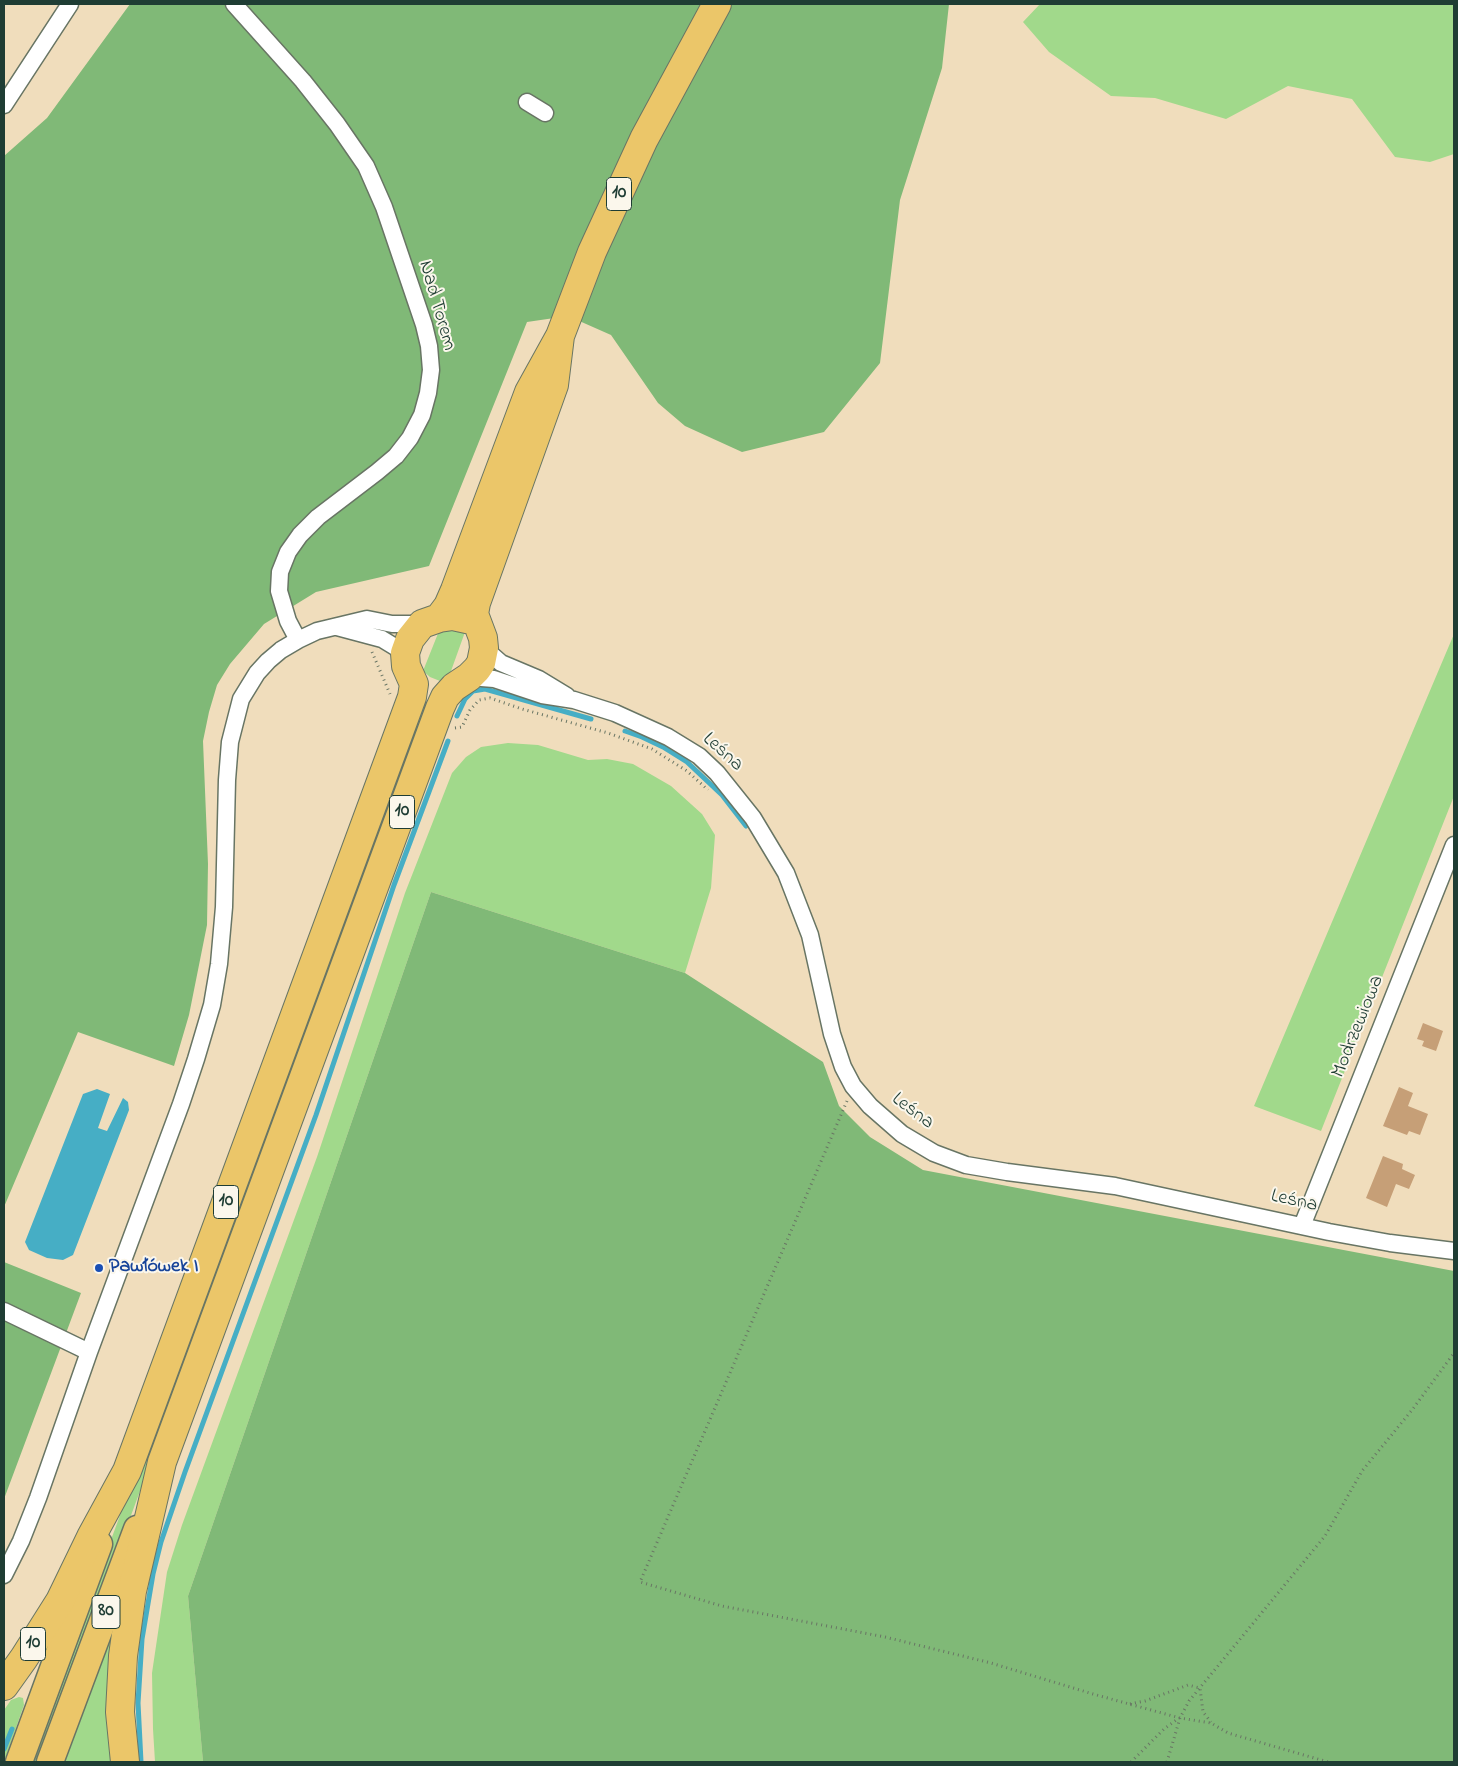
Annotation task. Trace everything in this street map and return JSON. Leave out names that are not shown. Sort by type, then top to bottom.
[{"type":"highway","name":"10","points":[[4,1686],[60,1601],[91,1537],[127,1471],[412,697],[414,684],[406,666],[405,653],[410,639],[448,606],[529,392],[560,336],[592,252],[644,139],[717,4]]},
{"type":"highway","name":"10","points":[[124,1762],[120,1712],[124,1647],[132,1591],[162,1462],[440,708],[445,697],[477,669],[481,662],[484,648],[483,638],[474,614],[476,603],[554,385],[560,336]]},
{"type":"highway","points":[[431,621],[453,616],[476,621]]},
{"type":"highway","points":[[412,680],[436,689],[444,689],[462,682]]},
{"type":"main road","name":"80","points":[[50,1762],[162,1462]]},
{"type":"main road","name":"80","points":[[18,1762],[127,1471]]},
{"type":"street","points":[[4,105],[70,4]]},
{"type":"street","name":"Nad Torem","points":[[234,4],[303,81],[337,124],[366,166],[384,207],[424,325],[429,346],[431,370],[428,393],[422,415],[410,438],[396,456],[318,517],[300,535],[288,552],[280,572],[279,591],[288,621],[298,640]]},
{"type":"street","points":[[527,102],[545,113]]},
{"type":"street","points":[[4,1575],[21,1541],[38,1498],[89,1352],[181,1104],[212,1005],[219,964],[224,907],[227,780],[230,742],[241,699],[257,673],[281,650],[317,632],[367,619],[392,624],[431,621]]},
{"type":"street","points":[[337,627],[382,639],[405,653]]},
{"type":"street","name":"Leśna","points":[[484,648],[501,663],[540,679],[574,700]]},
{"type":"street","name":"Leśna","points":[[462,682],[494,679],[542,695],[574,700],[614,714],[668,737],[698,756],[717,773],[753,818],[786,873],[810,935],[832,1034],[843,1067],[853,1086],[870,1106],[902,1134],[934,1153],[966,1165],[1115,1186],[1390,1243],[1454,1251]]},
{"type":"street","name":"Modrzewiowa","points":[[1302,1226],[1454,845]]},
{"type":"street","points":[[4,1311],[89,1352]]},
{"type":"path","points":[[450,727],[456,729],[462,727],[474,705],[484,698],[490,698],[608,733],[652,749],[687,771],[711,792]]},
{"type":"path","points":[[853,1086],[640,1582],[722,1606],[885,1637],[991,1663],[1128,1704],[1180,1718],[1212,1723],[1228,1732],[1328,1762]]},
{"type":"path","points":[[1167,1762],[1180,1718],[1189,1700],[1325,1536],[1362,1470],[1412,1410],[1454,1353]]},
{"type":"path","points":[[1128,1704],[1145,1701],[1188,1685],[1200,1688]]},
{"type":"path","points":[[1200,1688],[1203,1712],[1212,1723]]},
{"type":"path","points":[[1131,1762],[1164,1729],[1180,1718]]},
{"type":"green space","points":[[130,4],[949,4],[942,68],[900,200],[880,363],[824,432],[742,452],[685,426],[658,403],[611,335],[568,316],[527,322],[429,566],[316,592],[264,624],[230,664],[217,685],[203,741],[208,864],[207,925],[189,1015],[174,1066],[78,1032],[4,1207],[4,156],[47,118]]},
{"type":"green space","points":[[1040,4],[1454,4],[1454,154],[1430,162],[1395,157],[1352,99],[1288,86],[1226,119],[1155,98],[1111,96],[1049,52],[1023,22]]},
{"type":"green space","points":[[446,627],[465,632],[451,671],[440,681],[430,677],[423,671],[439,631]]},
{"type":"green space","points":[[1454,634],[1454,796],[1321,1131],[1254,1106]]},
{"type":"green space","points":[[412,724],[422,727],[40,1762],[29,1762]]},
{"type":"green space","points":[[508,743],[538,745],[588,760],[607,759],[633,764],[671,786],[702,814],[715,835],[711,888],[685,973],[431,892],[188,1596],[203,1762],[155,1762],[152,1673],[167,1572],[182,1525],[317,1157],[405,893],[452,773],[466,757],[481,747]]},
{"type":"green space","points":[[431,892],[685,973],[823,1062],[839,1106],[870,1137],[923,1170],[1454,1271],[1454,1762],[203,1762],[188,1596]]},
{"type":"green space","points":[[4,1262],[81,1293],[4,1499]]},
{"type":"green space","points":[[113,1624],[113,1762],[63,1762]]},
{"type":"green space","points":[[19,1697],[23,1698],[24,1705],[4,1762],[4,1710],[11,1700]]},
{"type":"water","points":[[97,1089],[110,1094],[98,1128],[107,1131],[123,1098],[128,1102],[129,1110],[73,1255],[63,1260],[47,1258],[29,1250],[25,1242],[83,1094]]},
{"type":"building","points":[[1423,1023],[1443,1031],[1436,1051],[1422,1046],[1424,1041],[1417,1039]]},
{"type":"building","points":[[1399,1087],[1413,1093],[1408,1106],[1428,1114],[1420,1135],[1409,1131],[1407,1135],[1383,1126]]},
{"type":"building","points":[[1383,1156],[1403,1164],[1402,1169],[1415,1175],[1409,1189],[1396,1184],[1387,1207],[1366,1198]]},
{"type":"waterway","points":[[457,716],[465,699],[473,691],[485,689],[591,719]]},
{"type":"waterway","points":[[625,731],[663,747],[687,762],[722,795],[746,826]]},
{"type":"waterway","points":[[141,1762],[138,1703],[142,1639],[153,1574],[161,1542],[316,1115],[394,885],[448,741]]},
{"type":"waterway","points":[[4,1749],[12,1729]]},
{"type":"place","name":"Pawłówek I","points":[[99,1268]]}]
